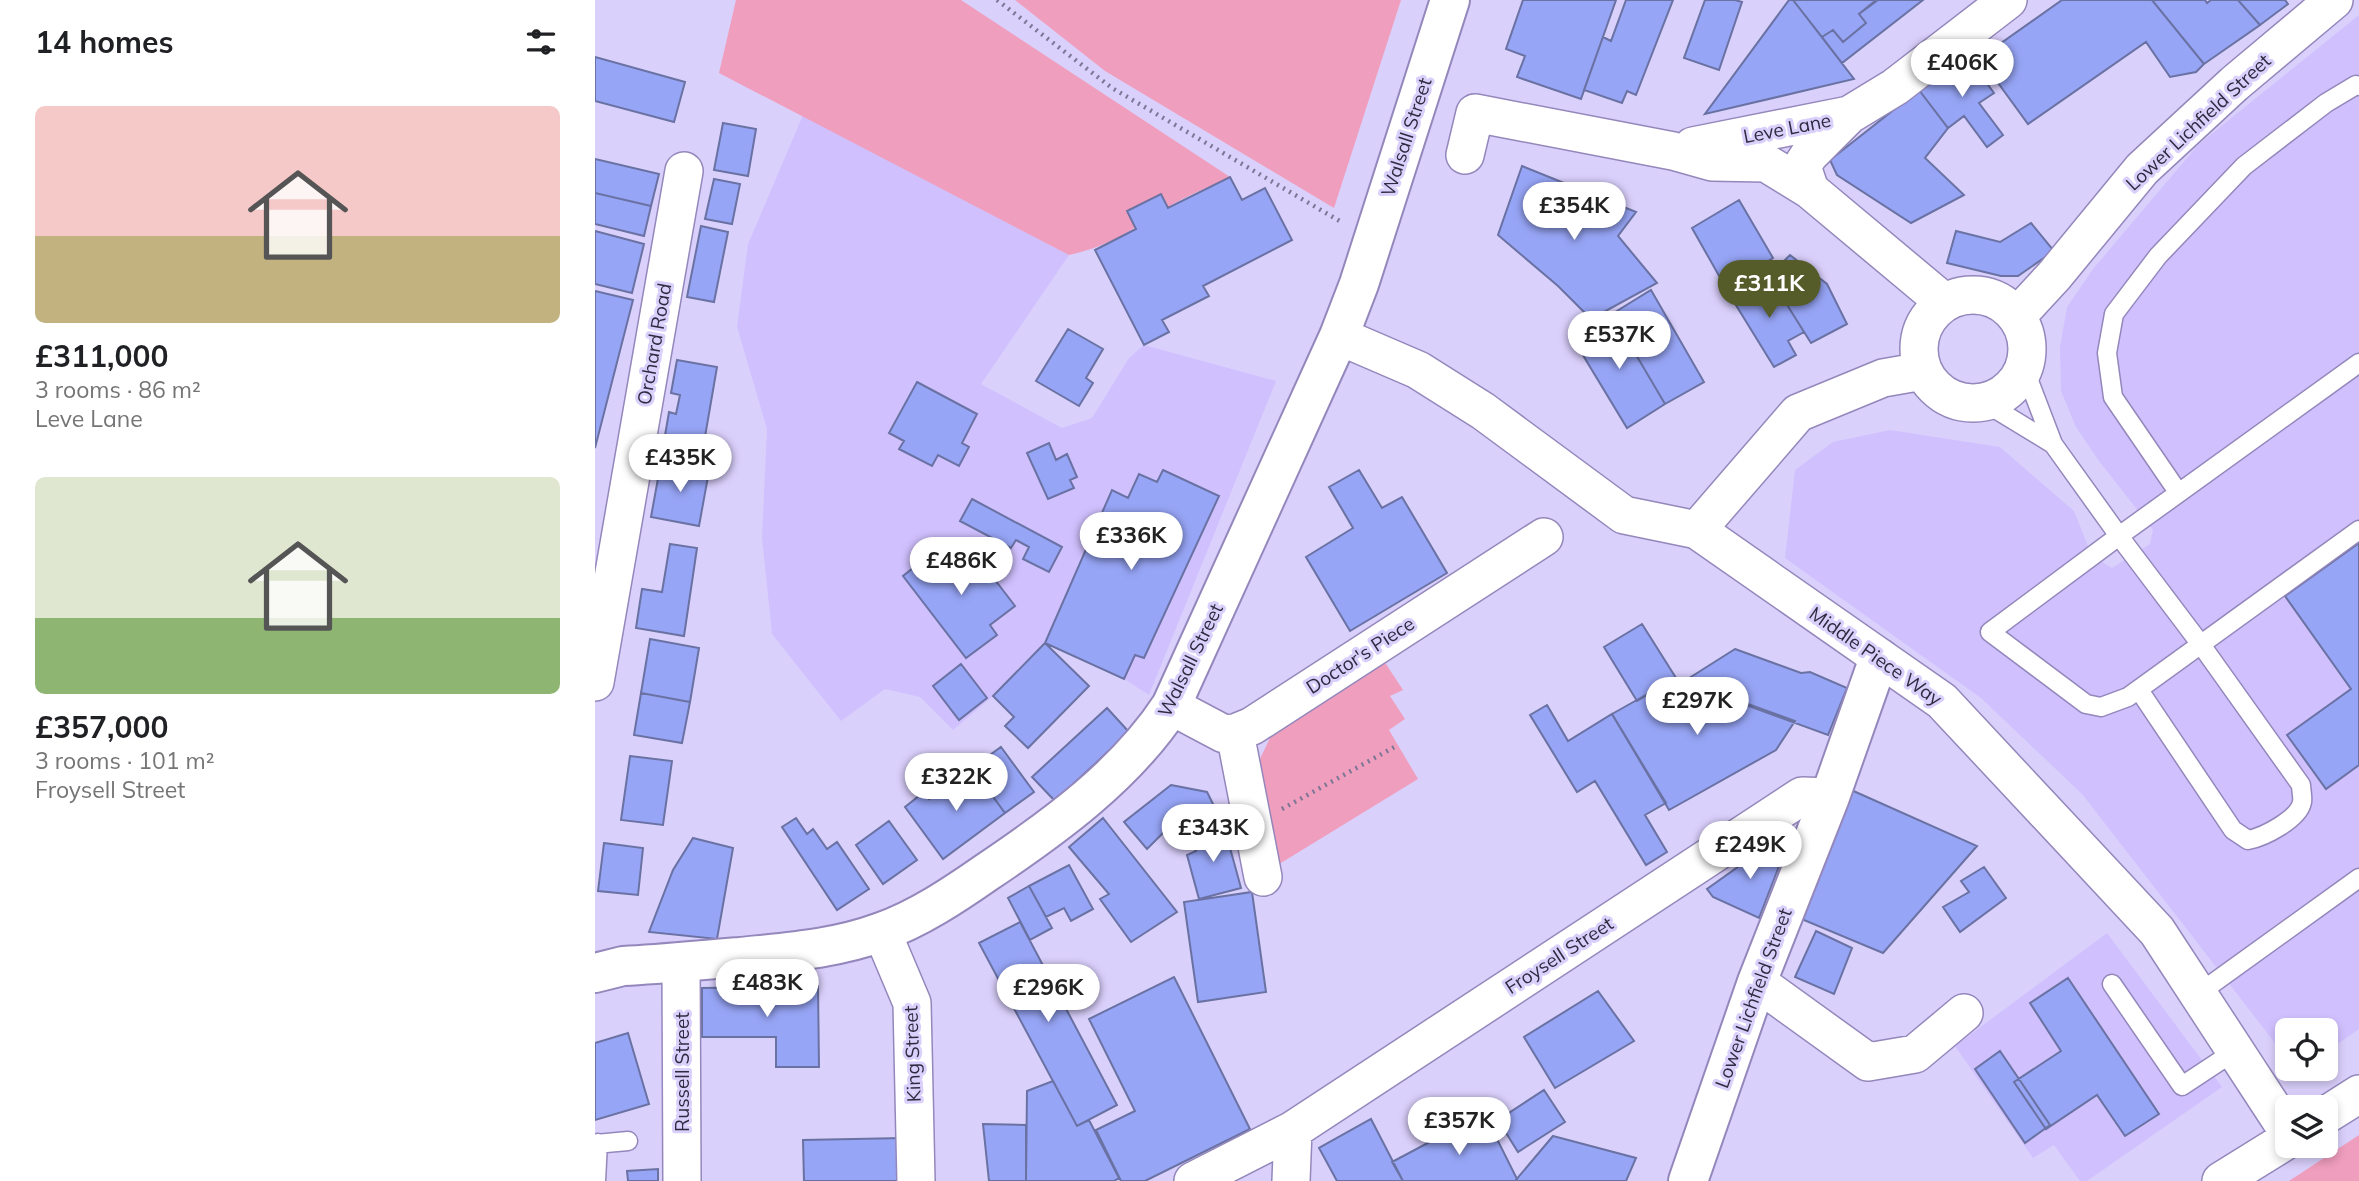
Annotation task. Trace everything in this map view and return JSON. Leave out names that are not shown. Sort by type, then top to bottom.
[{"type":"main road","name":"Walsall Street","points":[[595,973],[623,966],[799,952],[882,932],[954,894],[1021,849],[1063,817],[1123,764],[1154,731],[1171,706],[1339,336],[1373,241],[1450,0]]},
{"type":"main road","name":"Lower Lichfield Street","points":[[1688,1181],[1757,982],[1830,797],[1879,658]]},
{"type":"street","points":[[1849,115],[1895,87],[2008,0]]},
{"type":"street","name":"Lower Lichfield Street","points":[[2017,316],[2143,169],[2234,84],[2335,0]]},
{"type":"street","name":"Leve Lane","points":[[1465,155],[1477,98],[1711,162],[1766,163],[1810,190],[1944,302]]},
{"type":"street","name":"Leve Lane","points":[[1673,150],[1849,115]]},
{"type":"street","name":"Leve Lane","points":[[1810,190],[1803,166],[1809,155],[1849,115]]},
{"type":"street","name":"Orchard Road","points":[[595,682],[606,557],[684,171]]},
{"type":"street","points":[[1964,295],[1987,296],[2005,305],[2017,316],[2024,331],[2027,353],[2024,368],[2014,385],[1999,396],[1984,402],[1964,402],[1947,397],[1933,386],[1923,371],[1918,353],[1920,337],[1927,320],[1944,302],[1964,295]]},
{"type":"street","name":"Middle Piece Way","points":[[1339,336],[1417,370],[1483,411],[1624,515],[1696,530],[1942,701],[2157,931],[2275,1112]]},
{"type":"street","points":[[1696,530],[1798,413],[1882,378],[1923,371]]},
{"type":"street","name":"Doctor's Piece","points":[[1234,733],[1252,726],[1543,537]]},
{"type":"street","points":[[1171,706],[1224,734],[1234,733],[1263,877]]},
{"type":"street","name":"Froysell Street","points":[[1193,1181],[1293,1130],[1802,796],[1830,797]]},
{"type":"street","name":"King Street","points":[[882,932],[912,1003],[916,1181]]},
{"type":"street","name":"Russell Street","points":[[681,963],[673,1142],[683,1181]]},
{"type":"street","points":[[1757,982],[1868,1062],[1915,1054],[1964,1013]]},
{"type":"street","points":[[2338,1107],[2359,1094]]},
{"type":"street","points":[[1291,1181],[1293,1130]]},
{"type":"street","points":[[2221,1181],[2275,1147]]},
{"type":"lane","points":[[2178,492],[2113,397],[2107,353],[2114,314],[2158,256],[2245,166],[2326,103],[2359,86]]},
{"type":"lane","points":[[2359,363],[2178,492],[1990,632],[2086,704],[2101,706],[2128,697],[2139,690],[2359,530]]},
{"type":"lane","points":[[2024,368],[2053,444],[2301,785],[2303,800],[2298,813],[2261,838],[2249,841],[2234,830],[2139,690]]},
{"type":"lane","points":[[1984,402],[2053,444]]},
{"type":"lane","points":[[2198,995],[2359,878]]},
{"type":"lane","points":[[2112,984],[2182,1086],[2235,1051]]},
{"type":"lane","points":[[596,1181],[596,1143],[628,1141]]},
{"type":"path","points":[[997,0],[1112,88],[1373,241]]},
{"type":"path","points":[[1253,826],[1398,745]]},
{"type":"shaded area","points":[[736,0],[961,0],[1230,177],[1174,204],[1108,242],[1069,255],[719,73]]},
{"type":"shaded area","points":[[1015,0],[1401,0],[1334,208],[1105,71]]},
{"type":"shaded area","points":[[2359,15],[2359,1029],[2338,1044],[2338,1018],[2275,1018],[2275,1043],[2082,794],[1981,698],[1785,558],[1795,470],[1833,442],[1890,430],[2000,447],[2074,511],[2092,556],[2112,568],[2150,544],[2153,530],[2076,427],[2061,391],[2060,347],[2067,307],[2093,269],[2198,145]]},
{"type":"shaded area","points":[[803,115],[1069,255],[981,384],[1062,428],[1092,418],[1129,358],[1144,345],[1276,381],[1149,695],[1124,679],[1045,643],[993,696],[953,730],[920,697],[885,689],[841,721],[772,634],[762,538],[767,429],[737,327],[748,244]]},
{"type":"shaded area","points":[[1382,658],[1403,690],[1390,696],[1405,719],[1389,730],[1418,779],[1276,866],[1257,765],[1270,738]]},
{"type":"shaded area","points":[[2107,933],[2222,1087],[2087,1181],[2080,1181],[2054,1145],[2033,1158],[1955,1046]]},
{"type":"shaded area","points":[[2359,1135],[2359,1181],[2289,1181],[2324,1158],[2338,1158],[2338,1149]]},
{"type":"building","points":[[1523,0],[1616,0],[1581,99],[1517,77],[1525,56],[1506,49]]},
{"type":"building","points":[[1626,0],[1673,0],[1636,95],[1627,91],[1622,103],[1584,90],[1603,37],[1611,41]]},
{"type":"building","points":[[1705,0],[1742,2],[1719,70],[1684,58]]},
{"type":"building","points":[[1789,0],[1793,0],[1854,79],[1705,114]]},
{"type":"building","points":[[1793,0],[1875,1],[1859,14],[1866,23],[1843,42],[1833,30],[1822,37]]},
{"type":"building","points":[[1878,0],[1923,0],[1842,63],[1822,37],[1833,30],[1843,42],[1866,23],[1859,14]]},
{"type":"building","points":[[2062,0],[2152,0],[2204,64],[2196,72],[2170,77],[2146,42],[2028,124],[1980,58]]},
{"type":"building","points":[[2152,0],[2205,0],[2207,3],[2211,0],[2238,0],[2260,25],[2204,64]]},
{"type":"building","points":[[2238,0],[2285,0],[2288,4],[2260,25]]},
{"type":"building","points":[[1966,55],[1994,93],[1979,103],[2003,135],[1987,147],[1964,116],[1948,128],[1919,90]]},
{"type":"building","points":[[595,57],[685,82],[674,122],[595,101]]},
{"type":"building","points":[[1919,90],[1948,128],[1925,158],[1964,195],[1911,223],[1837,175],[1830,160]]},
{"type":"building","points":[[723,123],[756,129],[748,176],[714,170]]},
{"type":"building","points":[[595,159],[659,174],[651,206],[595,193]]},
{"type":"building","points":[[1522,166],[1636,212],[1618,236],[1657,283],[1591,319],[1558,286],[1498,235]]},
{"type":"building","points":[[1230,177],[1242,200],[1265,188],[1292,240],[1203,286],[1209,296],[1162,320],[1169,332],[1144,345],[1095,250],[1136,229],[1127,211],[1161,194],[1168,208]]},
{"type":"building","points":[[714,179],[740,184],[732,224],[705,219]]},
{"type":"building","points":[[595,193],[651,206],[644,236],[595,224]]},
{"type":"building","points":[[1739,200],[1773,258],[1762,265],[1769,276],[1731,297],[1692,228]]},
{"type":"building","points":[[2031,223],[2054,251],[2018,276],[2001,276],[1947,263],[1956,231],[2000,242]]},
{"type":"building","points":[[701,226],[728,232],[714,302],[687,297]]},
{"type":"building","points":[[595,231],[644,244],[632,293],[595,284]]},
{"type":"building","points":[[1790,255],[1827,284],[1847,324],[1811,343],[1769,276]]},
{"type":"building","points":[[1769,276],[1804,332],[1788,341],[1796,355],[1774,367],[1731,297]]},
{"type":"building","points":[[1651,290],[1704,382],[1665,404],[1612,314]]},
{"type":"building","points":[[595,291],[633,300],[595,448]]},
{"type":"building","points":[[1612,314],[1665,404],[1627,428],[1572,337]]},
{"type":"building","points":[[1068,329],[1103,349],[1086,378],[1093,383],[1079,406],[1036,381]]},
{"type":"building","points":[[677,360],[717,367],[702,454],[663,447],[669,412],[676,414],[680,395],[671,393]]},
{"type":"building","points":[[917,382],[977,414],[962,443],[969,447],[959,466],[938,455],[932,466],[899,449],[904,441],[889,433]]},
{"type":"building","points":[[1049,443],[1056,460],[1067,454],[1077,477],[1070,480],[1074,488],[1048,499],[1027,453]]},
{"type":"building","points":[[661,462],[709,471],[699,526],[651,517]]},
{"type":"building","points":[[1163,470],[1219,496],[1144,658],[1135,655],[1124,679],[1045,643],[1112,490],[1128,498],[1139,474],[1157,482]]},
{"type":"building","points":[[1359,470],[1382,508],[1402,497],[1447,573],[1350,631],[1306,557],[1353,528],[1329,487]]},
{"type":"building","points":[[972,499],[1062,547],[1049,572],[1023,559],[1029,547],[1016,540],[1011,548],[960,521]]},
{"type":"building","points":[[966,542],[1015,606],[990,625],[997,635],[966,658],[903,576],[932,553],[940,563]]},
{"type":"building","points":[[2359,543],[2359,765],[2326,789],[2287,735],[2351,689],[2285,596]]},
{"type":"building","points":[[670,544],[697,548],[684,636],[636,628],[642,589],[662,592]]},
{"type":"building","points":[[1642,624],[1676,678],[1637,701],[1604,647]]},
{"type":"building","points":[[650,639],[699,648],[690,702],[641,693]]},
{"type":"building","points":[[1045,643],[1089,686],[1028,748],[1005,726],[1014,717],[993,696]]},
{"type":"building","points":[[1735,649],[1801,673],[1810,672],[1847,688],[1828,735],[1683,682]]},
{"type":"building","points":[[961,664],[987,698],[959,720],[933,686]]},
{"type":"building","points":[[1676,678],[1795,721],[1776,750],[1669,810],[1612,714]]},
{"type":"building","points":[[641,693],[690,702],[682,743],[634,735]]},
{"type":"building","points":[[1547,705],[1568,741],[1612,714],[1666,803],[1645,815],[1667,852],[1646,865],[1595,781],[1577,792],[1530,715]]},
{"type":"building","points":[[1107,708],[1129,732],[1055,801],[1032,777]]},
{"type":"building","points":[[1001,747],[1034,792],[1005,813],[972,768]]},
{"type":"building","points":[[630,756],[672,761],[663,825],[621,820]]},
{"type":"building","points":[[972,768],[1005,813],[943,859],[905,807],[924,792],[929,799]]},
{"type":"building","points":[[1171,785],[1207,792],[1224,826],[1190,837],[1187,823],[1178,818],[1147,849],[1124,822]]},
{"type":"building","points":[[1849,789],[1977,846],[1883,953],[1799,918]]},
{"type":"building","points":[[796,818],[807,834],[813,829],[827,849],[837,842],[869,889],[837,910],[782,827]]},
{"type":"building","points":[[1103,818],[1177,912],[1131,942],[1100,899],[1109,894],[1069,847]]},
{"type":"building","points":[[889,821],[917,860],[883,884],[856,845]]},
{"type":"building","points":[[1224,826],[1241,888],[1199,899],[1187,855],[1196,851],[1190,837]]},
{"type":"building","points":[[693,838],[733,848],[717,939],[649,932],[673,870]]},
{"type":"building","points":[[1773,842],[1786,848],[1759,918],[1713,897],[1707,889]]},
{"type":"building","points":[[604,843],[643,848],[638,895],[598,891]]},
{"type":"building","points":[[1069,865],[1093,909],[1071,921],[1064,908],[1046,917],[1029,886]]},
{"type":"building","points":[[1984,867],[2006,898],[1960,932],[1943,907],[1969,892],[1961,881]]},
{"type":"building","points":[[1029,886],[1052,928],[1030,940],[1008,898]]},
{"type":"building","points":[[1252,892],[1266,992],[1198,1002],[1184,902]]},
{"type":"building","points":[[1020,922],[1117,1105],[1077,1126],[979,943]]},
{"type":"building","points":[[1816,931],[1852,948],[1834,994],[1795,977]]},
{"type":"building","points":[[1174,977],[1250,1129],[1145,1181],[1121,1181],[1096,1130],[1135,1111],[1089,1019]]},
{"type":"building","points":[[2068,978],[2159,1114],[2125,1136],[2097,1095],[2046,1129],[2014,1082],[2061,1051],[2030,1003]]},
{"type":"building","points":[[818,986],[819,1067],[776,1067],[776,1037],[702,1037],[702,988]]},
{"type":"building","points":[[1598,991],[1634,1041],[1555,1088],[1524,1037]]},
{"type":"building","points":[[628,1033],[649,1104],[595,1120],[595,1043]]},
{"type":"building","points":[[2000,1051],[2050,1125],[2025,1143],[1975,1069]]},
{"type":"building","points":[[1053,1081],[1077,1126],[1089,1120],[1119,1178],[1114,1181],[1026,1181],[1027,1091]]},
{"type":"building","points":[[1544,1090],[1565,1122],[1518,1152],[1498,1120]]},
{"type":"building","points":[[1484,1113],[1517,1179],[1515,1181],[1403,1181],[1392,1162]]},
{"type":"building","points":[[1371,1119],[1403,1181],[1337,1181],[1319,1148]]},
{"type":"building","points":[[983,1124],[1026,1125],[1026,1181],[989,1181]]},
{"type":"building","points":[[1553,1136],[1636,1158],[1626,1181],[1515,1181]]},
{"type":"building","points":[[903,1138],[903,1181],[804,1181],[803,1140]]},
{"type":"building","points":[[658,1169],[658,1181],[628,1181],[627,1171]]}]
